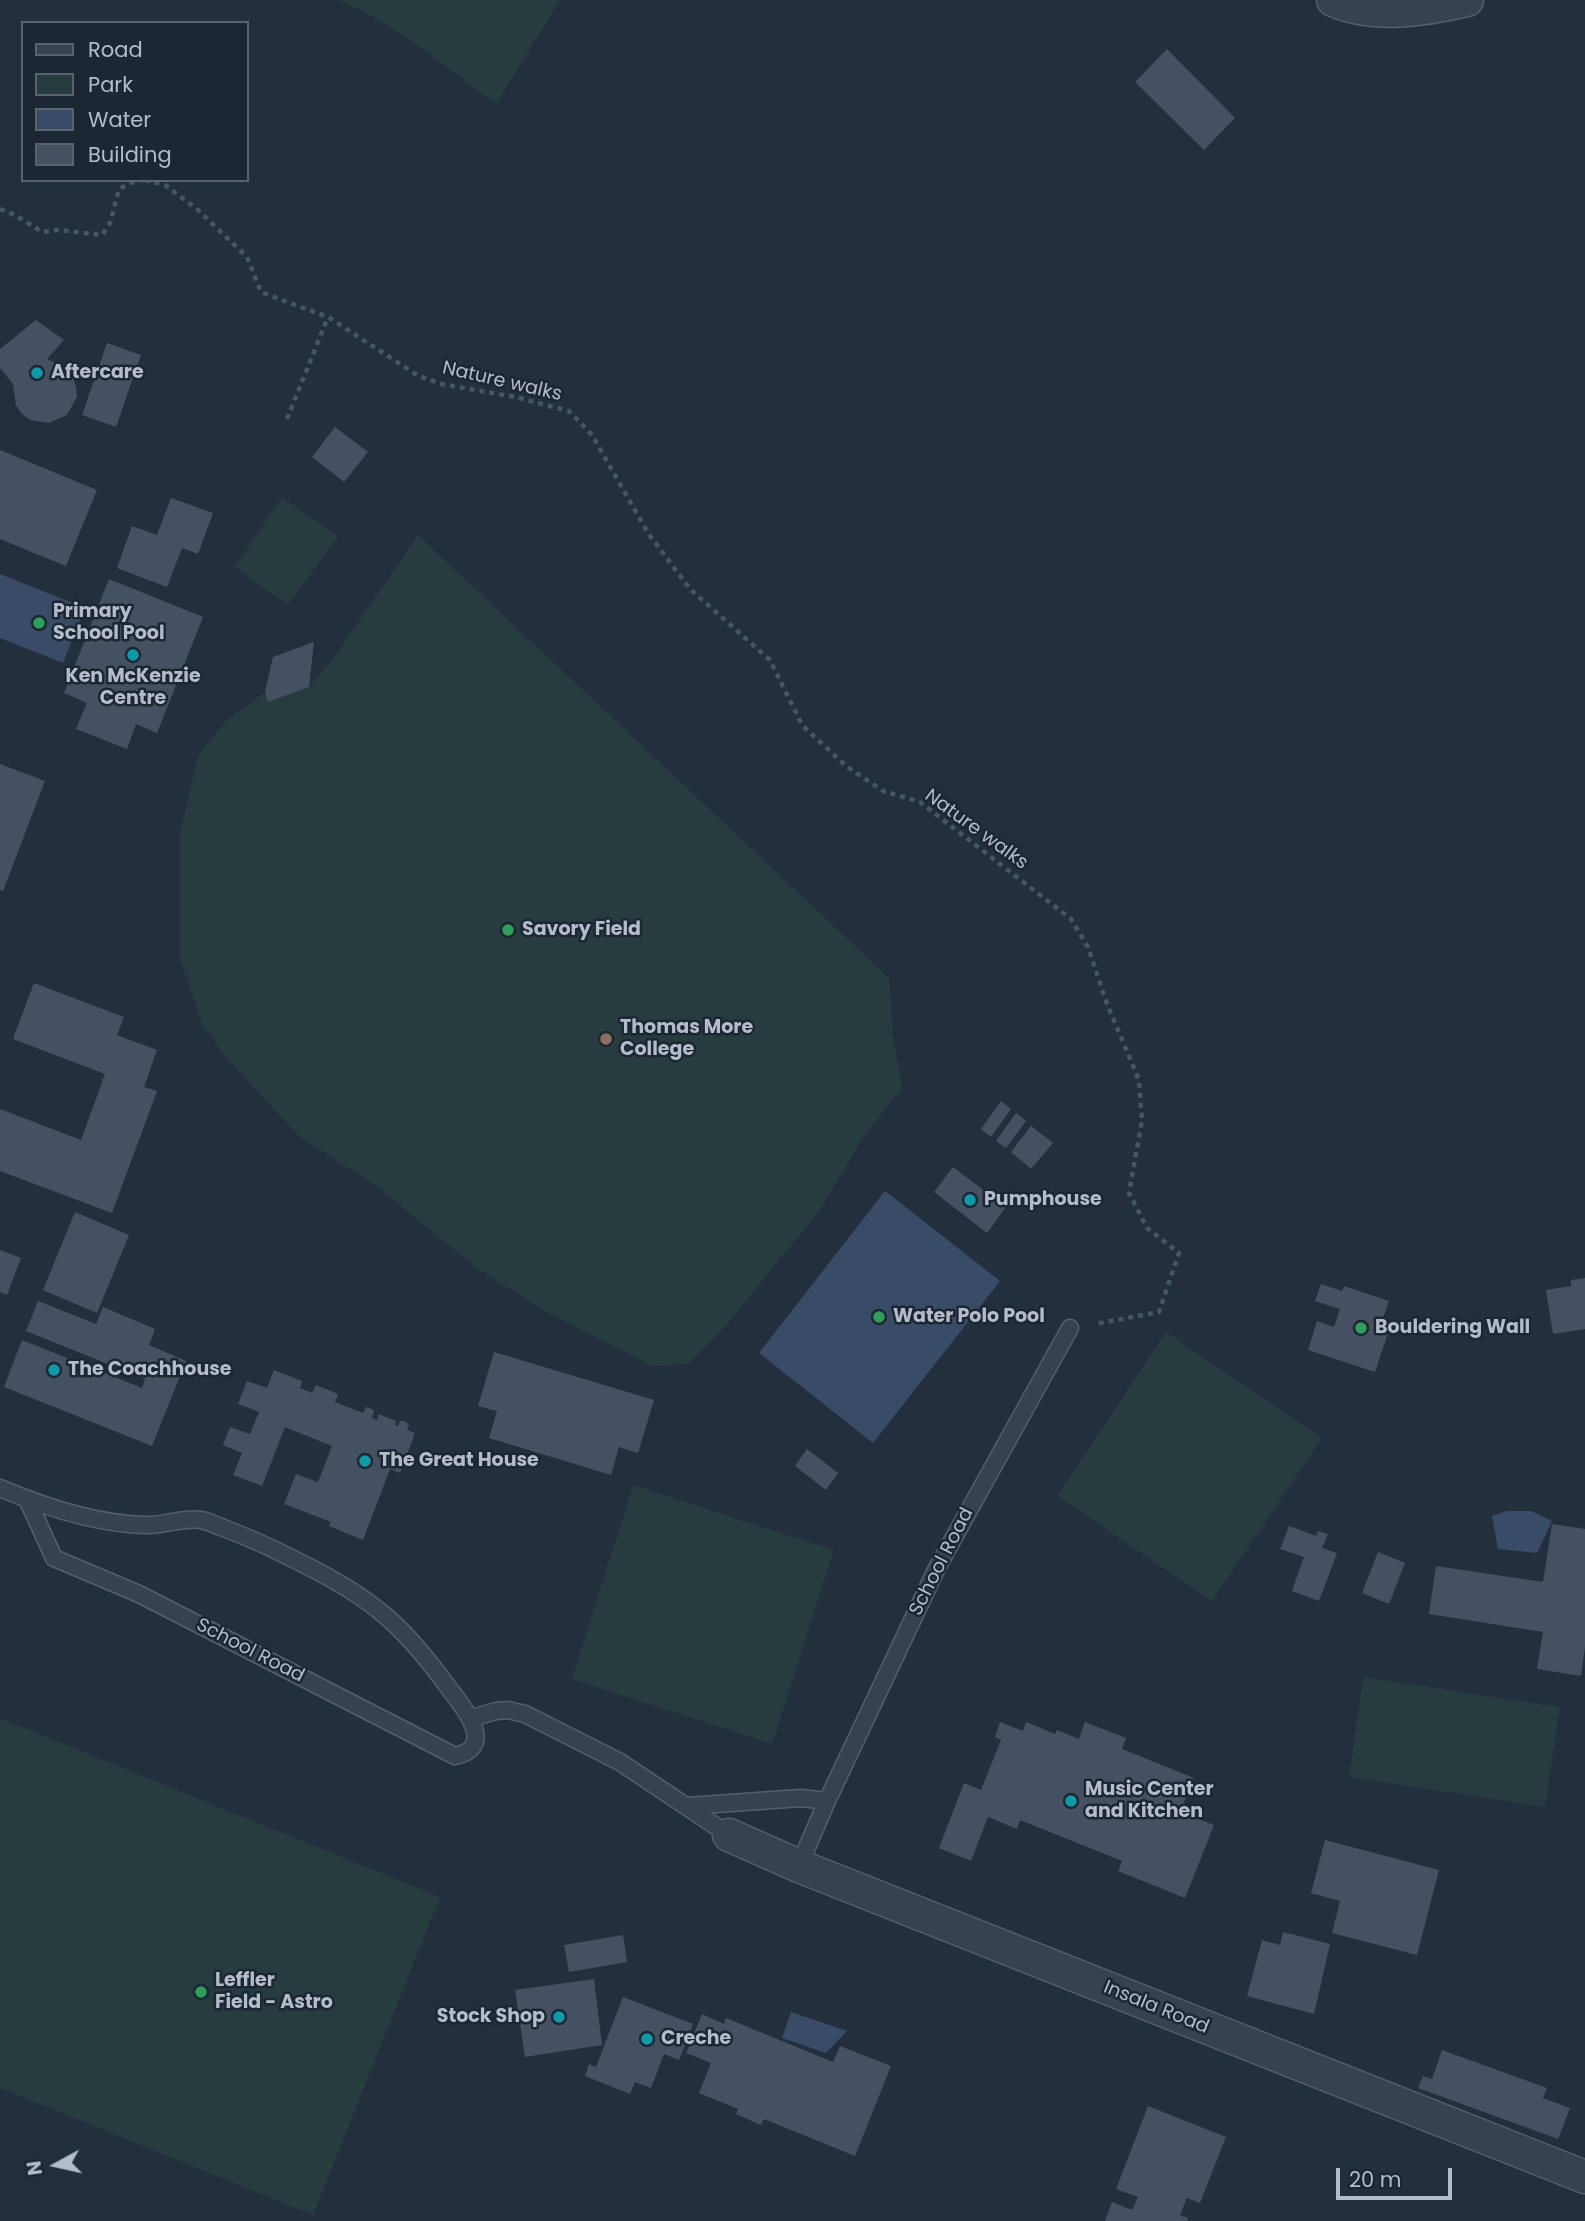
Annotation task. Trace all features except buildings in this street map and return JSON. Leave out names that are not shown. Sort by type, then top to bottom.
[{"type":"street","points":[[1333,0],[1347,6],[1387,10],[1442,6],[1466,0]]},
{"type":"street","name":"Insala Road","points":[[729,1835],[799,1866],[1585,2177]]},
{"type":"lane","name":"School Road","points":[[799,1866],[936,1568],[1070,1328]]},
{"type":"lane","points":[[0,1488],[27,1499],[104,1521],[149,1525],[200,1519],[257,1541],[350,1590],[388,1618],[419,1650],[472,1718],[496,1710],[525,1714],[620,1762],[729,1835]]},
{"type":"lane","name":"School Road","points":[[27,1499],[54,1558],[139,1594],[455,1756],[465,1754],[473,1747],[475,1734],[472,1718]]},
{"type":"lane","points":[[688,1806],[801,1798],[827,1801]]},
{"type":"path","points":[[0,209],[42,232],[59,230],[102,235],[110,223],[119,189],[135,182]]},
{"type":"path","points":[[152,182],[165,185],[198,211],[247,257],[261,292],[328,317],[287,419]]},
{"type":"path","name":"Nature walks","points":[[328,317],[416,375],[441,384],[515,397],[569,411],[592,435],[648,533],[690,589],[770,660],[802,725],[846,766],[883,791],[920,803],[1071,919],[1088,947],[1107,1004],[1139,1080],[1142,1120],[1129,1193],[1147,1228],[1180,1253],[1159,1312],[1070,1328]]},
{"type":"green space","points":[[338,0],[560,0],[496,104],[400,34]]},
{"type":"green space","points":[[282,497],[338,536],[288,605],[235,567]]},
{"type":"green space","name":"Savory Field","points":[[418,535],[889,978],[893,1037],[902,1088],[864,1136],[820,1210],[723,1329],[688,1364],[652,1366],[546,1312],[474,1266],[379,1188],[299,1136],[224,1055],[202,1023],[180,959],[180,834],[198,756],[226,721],[265,692],[268,702],[309,687],[333,659]]},
{"type":"green space","points":[[1166,1332],[1322,1438],[1212,1601],[1057,1496]]},
{"type":"green space","points":[[633,1485],[834,1550],[772,1744],[572,1679]]},
{"type":"green space","points":[[1363,1677],[1560,1707],[1545,1807],[1349,1777]]},
{"type":"green space","name":"Leffler Field - Astro","points":[[0,1718],[440,1897],[313,2215],[0,2088]]},
{"type":"water","name":"Primary School Pool","points":[[0,574],[85,608],[63,663],[0,638]]},
{"type":"water","name":"Water Polo Pool","points":[[885,1191],[1000,1281],[873,1443],[759,1353]]},
{"type":"water","points":[[1507,1511],[1531,1511],[1552,1521],[1537,1553],[1498,1549],[1492,1516]]},
{"type":"water","points":[[791,2012],[847,2031],[826,2053],[782,2038]]},
{"type":"place","name":"Aftercare","points":[[37,373]]},
{"type":"place","name":"Primary School Pool","points":[[39,623]]},
{"type":"place","name":"Ken McKenzie Centre","points":[[133,655]]},
{"type":"place","name":"Savory Field","points":[[508,930]]},
{"type":"place","name":"Thomas More College","points":[[606,1039]]},
{"type":"place","name":"Pumphouse","points":[[970,1200]]},
{"type":"place","name":"Water Polo Pool","points":[[879,1317]]},
{"type":"place","name":"Bouldering Wall","points":[[1361,1328]]},
{"type":"place","name":"The Coachhouse","points":[[54,1370]]},
{"type":"place","name":"The Great House","points":[[365,1461]]},
{"type":"place","name":"Music Center and Kitchen","points":[[1071,1801]]},
{"type":"place","name":"Leffler Field - Astro","points":[[201,1992]]},
{"type":"place","name":"Stock Shop","points":[[559,2017]]},
{"type":"place","name":"Creche","points":[[647,2039]]}]
